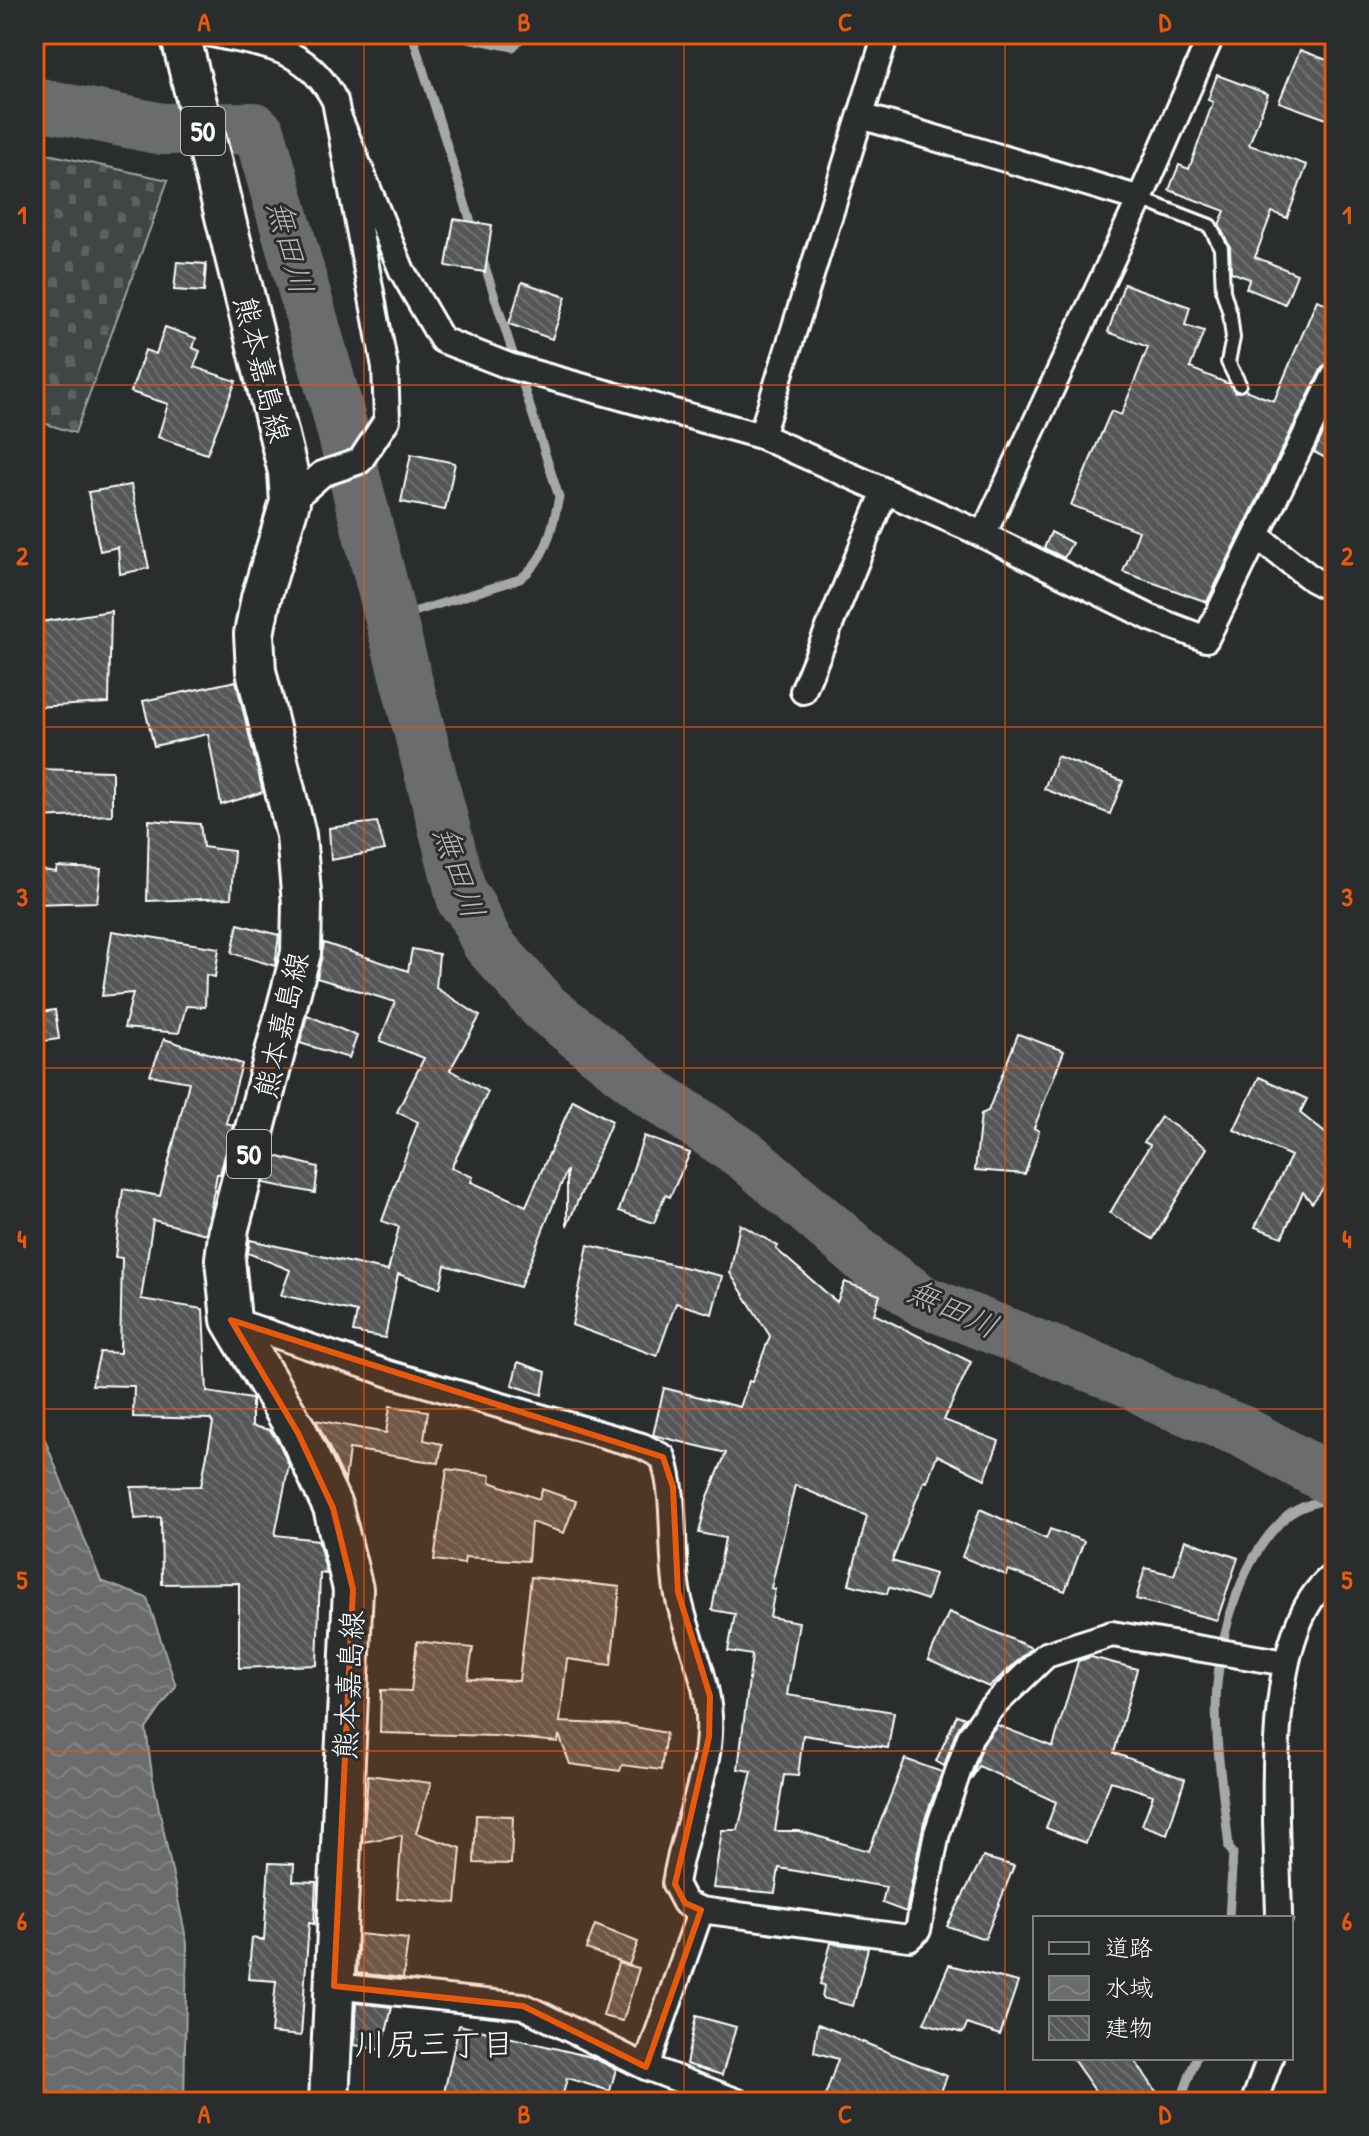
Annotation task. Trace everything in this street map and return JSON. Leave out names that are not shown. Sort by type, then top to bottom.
[{"type":"main road","name":"熊本嘉島線","points":[[183,49],[288,472],[290,502],[261,598],[254,634],[256,671],[296,835],[302,903],[301,953],[229,1228],[225,1259],[231,1320],[298,1433],[327,1495],[353,1589],[329,2102]]},
{"type":"street","points":[[212,34],[264,46],[307,61],[324,79],[339,118],[385,367],[387,420],[360,461],[322,474],[290,502]]},
{"type":"street","points":[[761,436],[886,34]]},
{"type":"street","points":[[983,535],[1140,199],[1212,34]]},
{"type":"street","points":[[861,116],[1140,199]]},
{"type":"street","points":[[339,118],[402,271],[442,340],[509,366],[761,436],[983,535],[1151,618],[1206,639],[1335,375]]},
{"type":"street","points":[[803,691],[885,491]]},
{"type":"street","points":[[1257,536],[1312,579],[1335,591]]},
{"type":"street","points":[[231,1320],[390,1374],[642,1446],[663,1457],[673,1487],[672,1524],[678,1592],[710,1696],[709,1737],[675,1884],[685,1903],[701,1910],[909,1938],[918,1930],[937,1833],[970,1737],[990,1709],[1046,1655],[1112,1634],[1286,1663]]},
{"type":"street","points":[[1279,1916],[1276,1734],[1286,1663],[1308,1602],[1335,1574]]},
{"type":"street","points":[[646,2067],[701,1910]]},
{"type":"street","points":[[334,1986],[523,2006],[646,2067],[738,2102]]},
{"type":"street","points":[[1254,2102],[1269,2060]]},
{"type":"lane","points":[[1140,199],[1210,226],[1221,248],[1221,277],[1232,326],[1228,362],[1239,384]]},
{"type":"highlighted area","points":[[231,1320],[663,1457],[673,1487],[678,1592],[710,1696],[709,1737],[675,1884],[685,1903],[701,1910],[646,2067],[523,2006],[334,1986],[353,1589],[333,1508],[298,1433]]},
{"type":"green space","points":[[34,151],[168,180],[75,433],[34,420]]},
{"type":"water","points":[[34,1412],[101,1581],[147,1598],[176,1686],[146,1729],[152,1775],[187,1943],[184,2102],[34,2102]]},
{"type":"building","points":[[1300,50],[1335,63],[1335,122],[1279,102]]},
{"type":"building","points":[[1217,75],[1268,94],[1249,145],[1307,165],[1287,218],[1272,212],[1255,257],[1297,274],[1285,304],[1246,288],[1250,279],[1231,272],[1230,247],[1219,225],[1225,211],[1169,190],[1179,165],[1189,169],[1213,102],[1208,100]]},
{"type":"building","points":[[454,219],[492,225],[485,272],[446,266]]},
{"type":"building","points":[[177,262],[206,264],[204,292],[174,290]]},
{"type":"building","points":[[522,282],[566,297],[552,339],[509,324]]},
{"type":"building","points":[[1124,284],[1190,307],[1185,325],[1204,331],[1190,368],[1229,384],[1235,392],[1245,390],[1274,401],[1317,300],[1335,307],[1335,360],[1322,368],[1207,602],[1123,572],[1139,531],[1071,505],[1111,411],[1121,415],[1148,347],[1108,332]]},
{"type":"building","points":[[165,327],[196,338],[193,348],[200,351],[194,367],[236,381],[207,454],[158,437],[168,404],[131,392],[145,350],[156,354]]},
{"type":"building","points":[[1335,409],[1335,463],[1314,452]]},
{"type":"building","points":[[411,454],[455,463],[445,510],[401,502]]},
{"type":"building","points":[[131,485],[149,568],[120,574],[118,547],[100,551],[88,492]]},
{"type":"building","points":[[1051,532],[1072,543],[1064,558],[1044,548]]},
{"type":"building","points":[[111,611],[109,703],[34,707],[34,623]]},
{"type":"building","points":[[236,681],[263,792],[221,805],[208,734],[154,746],[143,701]]},
{"type":"building","points":[[1057,756],[1123,781],[1110,814],[1044,789]]},
{"type":"building","points":[[34,769],[112,771],[112,815],[34,818]]},
{"type":"building","points":[[149,820],[200,824],[203,847],[234,851],[231,898],[147,901]]},
{"type":"building","points":[[377,822],[385,850],[331,860],[329,828]]},
{"type":"building","points":[[57,867],[101,869],[97,902],[34,904],[34,869],[56,872]]},
{"type":"building","points":[[238,924],[279,935],[275,966],[232,953]]},
{"type":"building","points":[[112,931],[219,948],[215,977],[206,975],[205,1007],[186,1006],[179,1033],[124,1028],[133,993],[102,996]]},
{"type":"building","points":[[324,943],[408,971],[412,949],[439,954],[436,988],[480,1016],[450,1070],[488,1092],[451,1168],[473,1177],[471,1182],[526,1206],[573,1100],[612,1121],[567,1226],[567,1170],[520,1287],[445,1265],[440,1288],[398,1274],[385,1338],[353,1332],[357,1312],[281,1295],[290,1270],[248,1253],[250,1240],[388,1271],[399,1227],[382,1221],[418,1122],[397,1112],[424,1058],[380,1041],[395,1002],[317,978]]},
{"type":"building","points":[[55,1010],[59,1039],[37,1042],[34,1013]]},
{"type":"building","points":[[307,1015],[357,1036],[349,1058],[300,1043]]},
{"type":"building","points":[[1018,1034],[1064,1051],[1034,1128],[1039,1131],[1025,1174],[975,1170],[981,1114],[988,1111]]},
{"type":"building","points":[[164,1039],[242,1064],[226,1123],[233,1125],[220,1174],[217,1174],[206,1234],[153,1220],[141,1299],[203,1309],[207,1392],[252,1399],[252,1426],[270,1430],[279,1443],[289,1465],[275,1535],[318,1540],[327,1574],[320,1573],[317,1665],[239,1668],[239,1583],[162,1584],[161,1517],[135,1519],[131,1487],[201,1486],[213,1423],[210,1419],[133,1417],[134,1386],[92,1385],[100,1352],[120,1353],[122,1258],[115,1257],[123,1189],[160,1196],[189,1082],[150,1075]]},
{"type":"building","points":[[1259,1077],[1307,1099],[1300,1113],[1335,1141],[1335,1173],[1312,1203],[1303,1192],[1282,1237],[1255,1227],[1291,1156],[1234,1130]]},
{"type":"building","points":[[1161,1117],[1207,1148],[1153,1239],[1110,1213],[1150,1145],[1144,1142]]},
{"type":"building","points":[[644,1136],[690,1153],[670,1197],[665,1195],[654,1223],[619,1211]]},
{"type":"building","points":[[271,1155],[318,1167],[315,1193],[264,1183]]},
{"type":"building","points":[[740,1224],[778,1246],[776,1249],[837,1302],[845,1282],[880,1295],[874,1314],[971,1362],[944,1420],[999,1441],[985,1479],[937,1455],[927,1482],[924,1481],[892,1561],[935,1574],[927,1600],[889,1587],[887,1594],[849,1584],[867,1516],[795,1485],[771,1588],[775,1589],[770,1617],[799,1622],[787,1695],[894,1712],[888,1748],[803,1735],[798,1776],[784,1775],[775,1831],[799,1831],[869,1851],[905,1759],[942,1772],[924,1822],[906,1912],[882,1903],[886,1887],[779,1868],[775,1893],[713,1888],[722,1830],[738,1830],[752,1771],[738,1769],[752,1655],[728,1651],[735,1614],[712,1610],[725,1538],[699,1533],[707,1499],[726,1453],[653,1435],[664,1388],[740,1407],[749,1381],[752,1382],[770,1336],[730,1273]]},
{"type":"building","points":[[588,1245],[722,1276],[712,1314],[676,1303],[657,1356],[572,1325]]},
{"type":"building","points":[[518,1362],[546,1372],[542,1395],[512,1385]]},
{"type":"building","points":[[390,1406],[428,1411],[424,1440],[442,1444],[439,1463],[349,1449],[345,1481],[316,1420],[386,1433]]},
{"type":"building","points":[[447,1469],[491,1475],[490,1482],[539,1499],[542,1489],[576,1501],[564,1533],[531,1522],[528,1561],[465,1557],[464,1564],[434,1560]]},
{"type":"building","points":[[980,1509],[1046,1539],[1050,1529],[1084,1541],[1065,1591],[1008,1570],[1006,1575],[962,1557]]},
{"type":"building","points":[[1185,1540],[1238,1558],[1217,1620],[1136,1599],[1145,1568],[1174,1575]]},
{"type":"building","points":[[531,1577],[620,1587],[611,1665],[567,1659],[560,1722],[625,1725],[666,1733],[661,1770],[622,1765],[620,1771],[570,1764],[559,1735],[558,1742],[495,1736],[380,1733],[381,1690],[411,1691],[417,1641],[473,1648],[468,1679],[519,1681]]},
{"type":"building","points":[[949,1612],[1032,1648],[989,1687],[928,1660]]},
{"type":"building","points":[[1091,1657],[1137,1669],[1114,1753],[1185,1779],[1167,1834],[1142,1825],[1153,1795],[1111,1781],[1086,1843],[1046,1828],[1056,1802],[979,1766],[971,1780],[983,1744],[997,1725],[1053,1747],[1078,1661]]},
{"type":"building","points":[[957,1715],[965,1718],[956,1732],[944,1766],[936,1761]]},
{"type":"building","points":[[368,1775],[431,1783],[416,1833],[461,1848],[456,1903],[397,1898],[402,1835],[363,1842]]},
{"type":"building","points":[[476,1815],[513,1816],[511,1864],[474,1863]]},
{"type":"building","points":[[983,1857],[1014,1866],[985,1939],[947,1926]]},
{"type":"building","points":[[269,1863],[294,1864],[293,1881],[316,1882],[314,1924],[309,1923],[301,2036],[271,2033],[276,1981],[248,1979],[252,1938],[264,1940]]},
{"type":"building","points":[[595,1925],[638,1942],[629,1965],[586,1949]]},
{"type":"building","points":[[359,1934],[408,1939],[403,1978],[357,1973]]},
{"type":"building","points":[[831,1943],[868,1948],[853,2006],[822,1998],[824,1985],[820,1984]]},
{"type":"building","points":[[618,1963],[639,1968],[623,2021],[603,2016]]},
{"type":"building","points":[[949,1965],[1018,1982],[1000,2035],[967,2024],[963,2033],[924,2023]]},
{"type":"building","points":[[356,2003],[392,2007],[382,2050],[354,2045]]},
{"type":"building","points":[[696,2016],[736,2027],[722,2075],[686,2064]]},
{"type":"building","points":[[818,2024],[947,2076],[937,2102],[823,2102],[838,2059],[814,2052]]},
{"type":"building","points":[[459,2025],[591,2057],[616,2069],[610,2091],[567,2078],[561,2102],[442,2102]]},
{"type":"building","points":[[1073,2060],[1134,2060],[1158,2094],[1146,2102],[1103,2102]]},
{"type":"waterway","points":[[412,34],[474,232]]},
{"type":"waterway","points":[[448,34],[513,47],[525,34]]},
{"type":"waterway","name":"無田川","points":[[34,103],[162,129],[254,128],[260,134],[335,401],[463,901],[468,903],[488,944],[545,1008],[652,1093],[746,1156],[873,1265],[923,1301],[1129,1381],[1163,1400],[1241,1431],[1335,1482]]},
{"type":"waterway","points":[[391,619],[520,579],[542,553],[554,520],[559,497],[482,257]]},
{"type":"waterway","points":[[1229,1916],[1233,1853],[1229,1848],[1222,1787],[1216,1704],[1229,1617],[1246,1573],[1270,1534],[1296,1510],[1335,1498]]},
{"type":"waterway","points":[[1180,2102],[1195,2060]]},
{"type":"district","name":"川尻三丁目","points":[[434,2043]]}]
